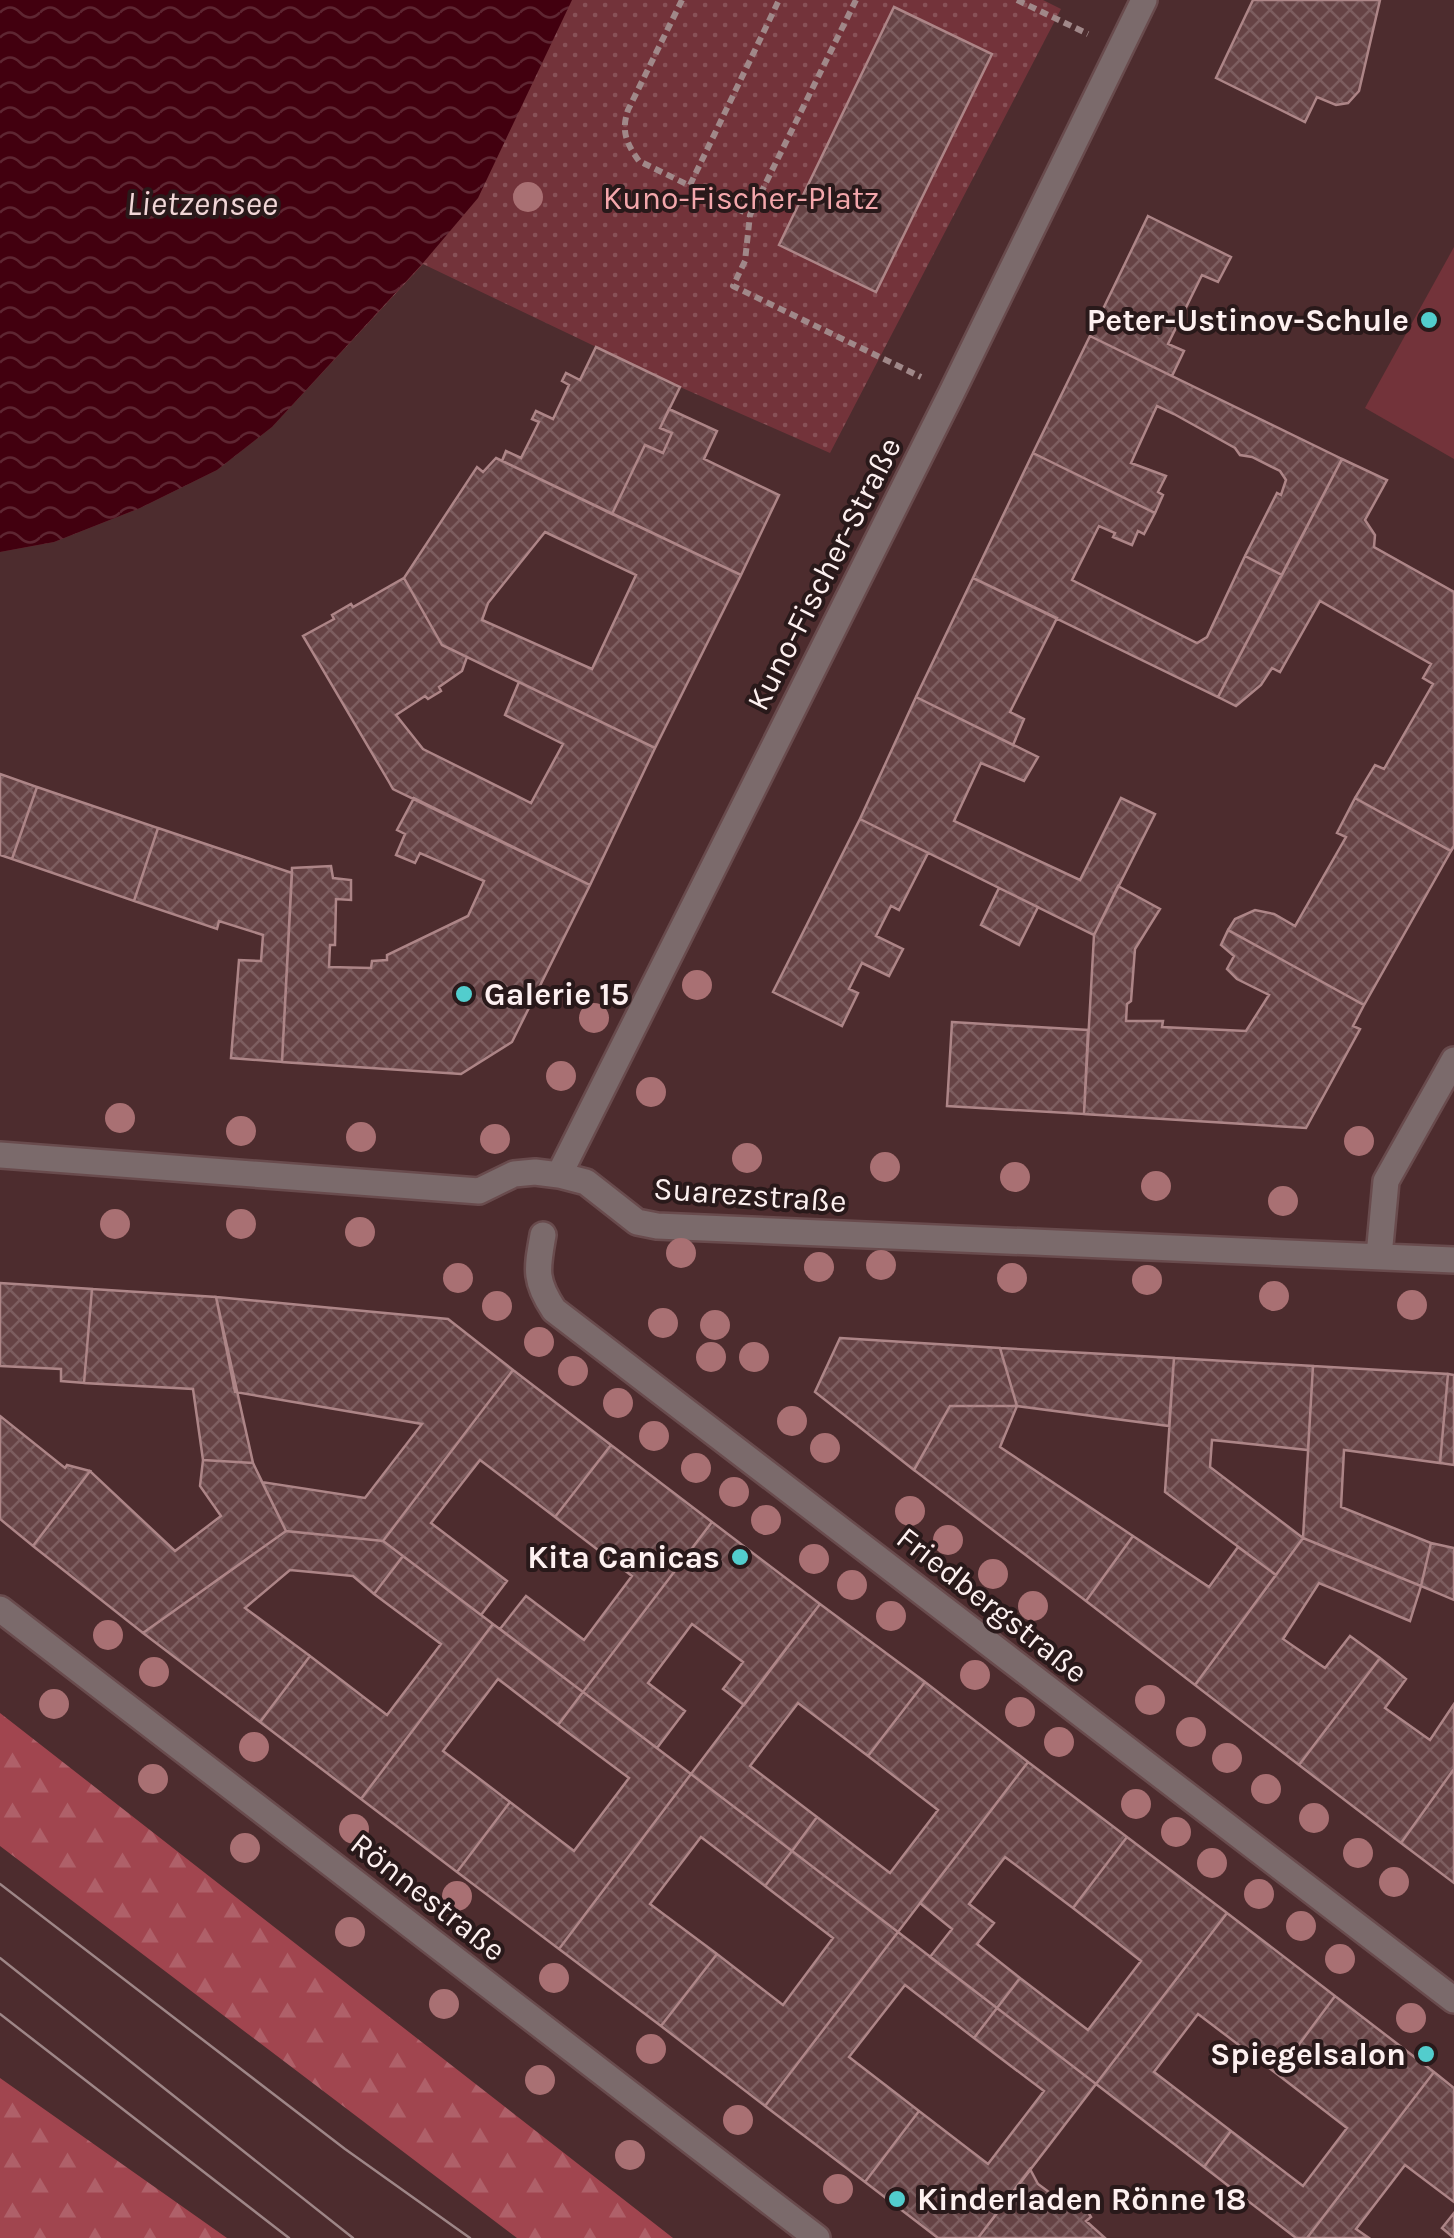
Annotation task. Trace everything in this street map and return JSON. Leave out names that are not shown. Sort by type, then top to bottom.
[{"type":"street","name":"Kuno-Fischer-Straße","points":[[560,1176],[1144,0]]},
{"type":"street","points":[[1379,1256],[1386,1182],[1454,1060]]},
{"type":"street","name":"Suarezstraße","points":[[0,1155],[479,1191],[514,1174],[534,1172],[586,1182],[637,1222],[657,1226],[1454,1260]]},
{"type":"street","name":"Friedbergstraße","points":[[544,1235],[537,1271],[541,1290],[554,1310],[1454,2000]]},
{"type":"street","name":"Rönnestraße","points":[[0,1609],[816,2238]]},
{"type":"path","points":[[682,0],[623,126],[627,145],[639,161],[750,215]]},
{"type":"path","points":[[690,185],[778,0]]},
{"type":"path","points":[[1017,0],[1120,50]]},
{"type":"path","points":[[851,2],[750,215],[745,261],[732,286],[952,392]]},
{"type":"green space","name":"Kuno-Fischer-Platz","points":[[0,0],[1043,0],[1061,9],[830,453],[680,387],[423,264],[272,427],[217,470],[140,508],[54,542],[0,552]]},
{"type":"green space","points":[[1454,247],[1454,459],[1365,408]]},
{"type":"green space","points":[[0,1713],[673,2238],[517,2238],[0,1846]]},
{"type":"green space","points":[[0,2078],[227,2238],[0,2238]]},
{"type":"water","name":"Lietzensee","points":[[0,0],[572,0],[478,198],[272,427],[217,470],[140,508],[54,542],[0,552]]},
{"type":"building","points":[[1253,0],[1380,0],[1359,91],[1348,103],[1336,105],[1317,97],[1305,122],[1216,78]]},
{"type":"building","points":[[894,7],[992,54],[876,292],[779,245]]},
{"type":"building","points":[[1148,216],[1231,257],[1218,282],[1202,275],[1168,344],[1184,351],[1172,376],[1090,336]]},
{"type":"building","points":[[1090,336],[1342,459],[1282,575],[1245,556],[1277,493],[1281,495],[1286,480],[1280,471],[1240,455],[1235,448],[1174,414],[1157,406],[1131,463],[1166,476],[1158,492],[1163,495],[1155,513],[1033,453]]},
{"type":"building","points":[[596,347],[680,387],[660,428],[672,433],[663,453],[645,445],[612,514],[502,461],[506,451],[521,458],[539,422],[532,419],[536,411],[553,419],[569,385],[562,381],[566,373],[580,380]]},
{"type":"building","points":[[669,409],[717,431],[704,459],[779,495],[741,575],[612,514],[645,445],[663,453],[672,433],[660,428]]},
{"type":"building","points":[[1033,453],[1155,513],[1144,534],[1138,531],[1132,545],[1099,526],[1072,580],[1197,643],[1207,637],[1245,556],[1282,575],[1218,697],[973,578]]},
{"type":"building","points":[[496,458],[741,575],[655,748],[442,645],[404,578],[477,467],[483,472]],"holes":[[[545,532],[636,575],[592,669],[482,620],[488,603]]]},
{"type":"building","points":[[1342,459],[1387,480],[1365,520],[1375,535],[1374,547],[1454,592],[1451,851],[1355,798],[1375,765],[1384,769],[1433,684],[1423,678],[1431,664],[1320,601],[1280,672],[1272,668],[1261,685],[1236,706],[1218,697]]},
{"type":"building","points":[[404,578],[442,645],[467,657],[462,671],[439,687],[441,691],[428,699],[425,696],[396,715],[423,749],[531,803],[563,744],[505,715],[519,682],[655,748],[590,885],[393,789],[303,636],[334,619],[332,615],[351,604],[353,607]]},
{"type":"building","points":[[973,578],[1057,618],[1010,712],[1024,719],[1013,745],[916,697]]},
{"type":"building","points":[[916,697],[1038,757],[1024,781],[981,763],[954,821],[1080,880],[1121,798],[1155,814],[1094,935],[860,819]]},
{"type":"building","points":[[0,774],[37,787],[12,859],[0,855]]},
{"type":"building","points":[[37,787],[158,828],[134,901],[12,859]]},
{"type":"building","points":[[414,798],[590,885],[512,1042],[461,1074],[282,1062],[292,868],[331,866],[333,878],[351,880],[351,900],[336,899],[335,945],[330,945],[329,967],[371,968],[372,961],[387,960],[387,955],[468,916],[484,881],[420,853],[415,863],[396,855],[405,834],[397,830]]},
{"type":"building","points":[[1355,798],[1451,851],[1364,1005],[1228,930],[1235,919],[1255,910],[1274,914],[1295,926],[1346,837],[1337,833]]},
{"type":"building","points":[[860,819],[928,853],[899,910],[891,906],[876,936],[903,949],[889,976],[862,963],[849,989],[858,993],[842,1026],[773,992]]},
{"type":"building","points":[[158,828],[292,873],[282,1062],[231,1058],[239,960],[261,961],[263,935],[219,921],[217,929],[134,901]]},
{"type":"building","points":[[1118,886],[1160,909],[1135,949],[1126,1021],[1163,1021],[1162,1027],[1246,1031],[1269,995],[1237,979],[1227,969],[1234,956],[1221,945],[1228,930],[1364,1005],[1353,1026],[1360,1029],[1306,1128],[1084,1114],[1094,935]]},
{"type":"building","points":[[999,888],[1038,907],[1019,945],[981,925]]},
{"type":"building","points":[[952,1022],[1088,1030],[1084,1114],[947,1106]]},
{"type":"building","points":[[0,1283],[92,1289],[84,1383],[61,1381],[61,1369],[0,1366]]},
{"type":"building","points":[[92,1289],[216,1297],[253,1463],[203,1460],[193,1389],[84,1383]]},
{"type":"building","points":[[216,1297],[448,1319],[513,1370],[383,1541],[286,1531],[262,1482],[365,1498],[422,1424],[235,1392]]},
{"type":"building","points":[[840,1338],[1000,1348],[1017,1406],[950,1406],[914,1470],[815,1392]]},
{"type":"building","points":[[1000,1348],[1174,1358],[1169,1426],[1017,1406]]},
{"type":"building","points":[[1174,1358],[1313,1366],[1308,1450],[1212,1440],[1210,1467],[1303,1538],[1276,1575],[1165,1492]]},
{"type":"building","points":[[1313,1366],[1448,1374],[1440,1463],[1344,1450],[1341,1507],[1431,1543],[1421,1586],[1303,1538]]},
{"type":"building","points":[[513,1370],[611,1445],[555,1517],[480,1460],[431,1523],[507,1581],[481,1615],[383,1541]]},
{"type":"building","points":[[1448,1374],[1454,1375],[1454,1465],[1440,1463]]},
{"type":"building","points":[[950,1406],[1017,1406],[1000,1447],[1133,1536],[1086,1601],[914,1470]]},
{"type":"building","points":[[0,1416],[65,1468],[67,1465],[90,1471],[33,1546],[0,1519]]},
{"type":"building","points":[[611,1445],[712,1522],[583,1692],[500,1629],[526,1596],[584,1640],[632,1576],[555,1517]]},
{"type":"building","points":[[203,1460],[253,1463],[286,1531],[143,1633],[33,1546],[90,1471],[175,1551],[221,1516],[200,1486]]},
{"type":"building","points":[[712,1522],[820,1604],[744,1705],[723,1689],[743,1662],[692,1624],[648,1683],[685,1711],[657,1748],[583,1692]]},
{"type":"building","points":[[286,1531],[383,1541],[403,1556],[374,1594],[353,1576],[290,1570],[245,1608],[310,1656],[260,1722],[143,1633]]},
{"type":"building","points":[[1133,1536],[1209,1587],[1238,1547],[1276,1575],[1195,1685],[1086,1601]]},
{"type":"building","points":[[1303,1538],[1421,1586],[1410,1621],[1319,1583],[1283,1639],[1325,1668],[1350,1636],[1380,1658],[1299,1765],[1195,1685]]},
{"type":"building","points":[[1431,1543],[1454,1548],[1454,1600],[1421,1586]]},
{"type":"building","points":[[403,1556],[493,1624],[361,1799],[260,1722],[310,1656],[387,1715],[441,1644],[374,1594]]},
{"type":"building","points":[[820,1604],[925,1682],[868,1756],[798,1703],[750,1766],[817,1817],[792,1851],[691,1774]]},
{"type":"building","points":[[493,1624],[583,1692],[558,1725],[498,1679],[443,1751],[510,1802],[457,1872],[361,1799]]},
{"type":"building","points":[[1380,1658],[1406,1679],[1385,1708],[1430,1740],[1454,1704],[1454,1769],[1401,1843],[1299,1765]]},
{"type":"building","points":[[925,1682],[1028,1762],[898,1932],[792,1851],[817,1817],[890,1873],[938,1810],[868,1756]]},
{"type":"building","points":[[583,1692],[691,1774],[559,1949],[457,1872],[510,1802],[574,1851],[629,1778],[558,1725]]},
{"type":"building","points":[[1028,1762],[1127,1837],[1073,1908],[1005,1857],[969,1904],[994,1923],[977,1944],[1020,1978],[997,2008],[930,1957],[952,1929],[920,1903]]},
{"type":"building","points":[[1454,1769],[1454,1883],[1401,1843]]},
{"type":"building","points":[[691,1774],[792,1851],[765,1886],[701,1837],[650,1904],[717,1954],[661,2026],[559,1949]]},
{"type":"building","points":[[1127,1837],[1227,1913],[1096,2084],[997,2008],[1020,1978],[1088,2030],[1141,1961],[1073,1908]]},
{"type":"building","points":[[792,1851],[898,1932],[765,2106],[661,2026],[717,1954],[783,2005],[833,1938],[765,1886]]},
{"type":"building","points":[[1227,1913],[1335,1996],[1277,2074],[1198,2014],[1154,2072],[1231,2131],[1204,2167],[1096,2084]]},
{"type":"building","points":[[898,1932],[997,2008],[974,2038],[905,1985],[849,2057],[919,2111],[865,2182],[765,2106]]},
{"type":"building","points":[[1335,1996],[1434,2072],[1307,2238],[1296,2238],[1204,2167],[1231,2131],[1303,2186],[1347,2128],[1277,2074]]},
{"type":"building","points":[[997,2008],[1096,2084],[978,2238],[938,2238],[865,2182],[919,2111],[988,2164],[1044,2091],[974,2038]]},
{"type":"building","points":[[1434,2072],[1454,2088],[1454,2202],[1405,2165],[1356,2229],[1369,2238],[1307,2238]]},
{"type":"building","points":[[1030,2169],[1038,2184],[1057,2198],[1055,2206],[1070,2211],[1082,2202],[1091,2217],[1086,2221],[1105,2238],[978,2238]]},
{"type":"building","points":[[1454,2213],[1454,2238],[1442,2228]]},
{"type":"tram line","points":[[0,1884],[345,2149],[470,2238]]},
{"type":"tram line","points":[[0,1958],[353,2238]]},
{"type":"tram line","points":[[0,2014],[289,2238]]},
{"type":"place","name":"Peter-Ustinov-Schule","points":[[1429,320]]},
{"type":"place","name":"Galerie 15","points":[[464,994]]},
{"type":"place","name":"Kita Canicas","points":[[740,1557]]},
{"type":"place","name":"Spiegelsalon","points":[[1426,2054]]},
{"type":"place","name":"Kinderladen Rönne 18","points":[[897,2199]]}]
